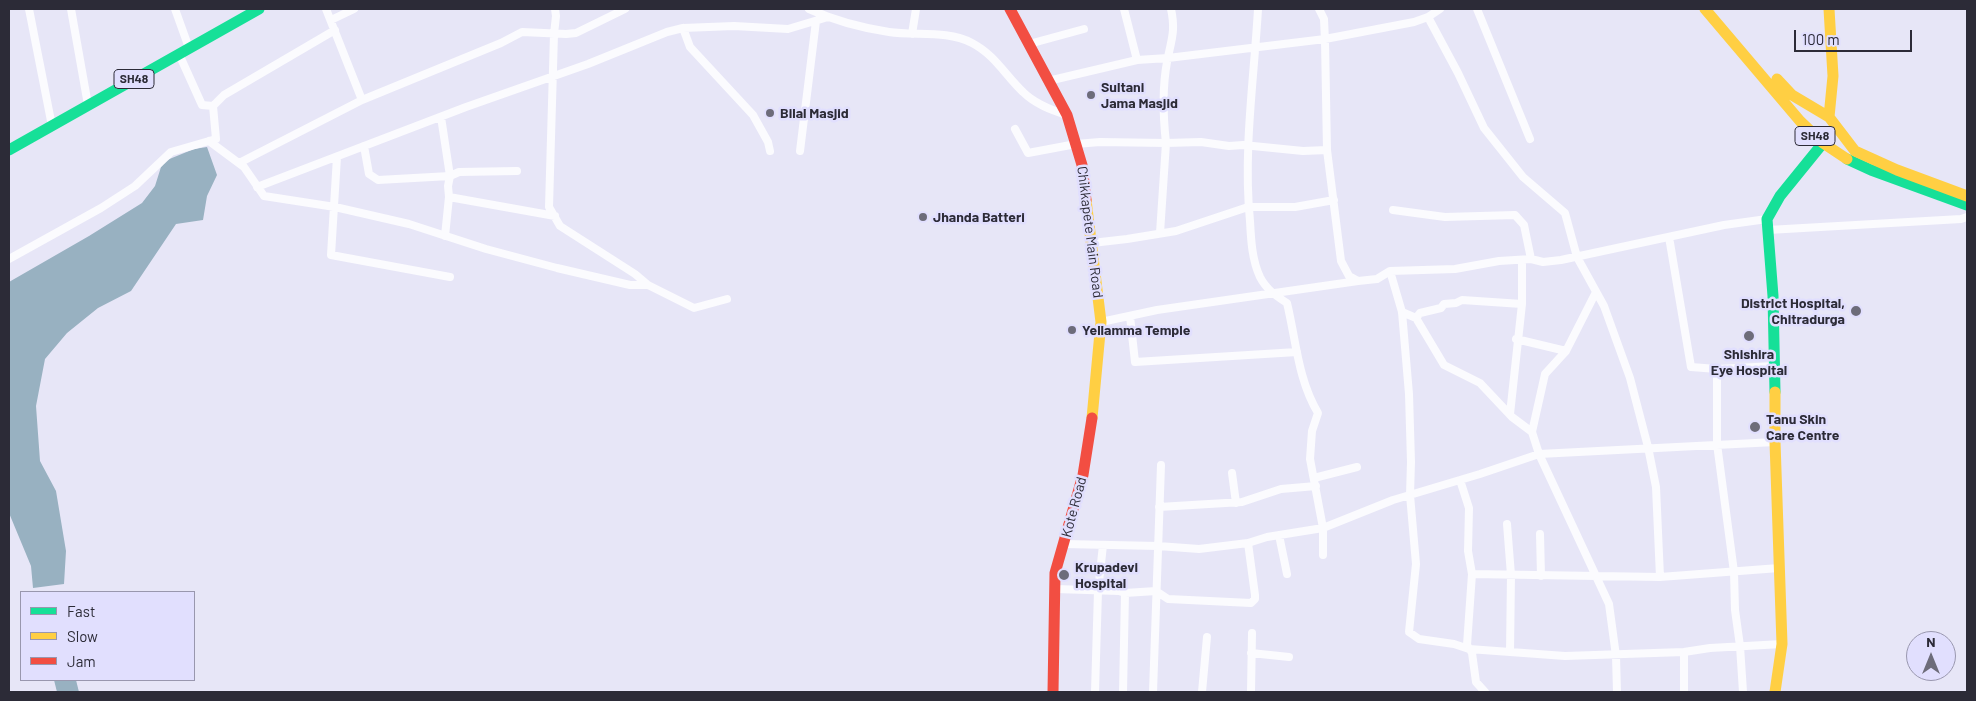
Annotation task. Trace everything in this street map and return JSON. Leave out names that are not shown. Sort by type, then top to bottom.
[{"type":"street","points":[[29,9],[52,126]]},
{"type":"street","points":[[71,9],[88,105]]},
{"type":"street","points":[[175,9],[184,51],[202,105],[213,106]]},
{"type":"street","name":"SH48","points":[[9,150],[259,9]]},
{"type":"street","points":[[326,9],[362,100]]},
{"type":"street","points":[[331,20],[354,9]]},
{"type":"street","points":[[555,9],[549,207],[560,226],[635,274],[648,286],[694,308],[727,299]]},
{"type":"street","points":[[239,163],[362,100],[501,43],[522,32],[576,33],[625,9]]},
{"type":"street","points":[[809,9],[828,17],[889,32],[948,36],[971,42],[994,58],[1025,94],[1048,109],[1066,115]]},
{"type":"street","points":[[912,34],[916,9]]},
{"type":"street","name":"Chikkapete Main Road","points":[[1010,9],[1066,115],[1076,144],[1082,165],[1101,322]]},
{"type":"street","points":[[1124,9],[1137,60]]},
{"type":"street","points":[[1160,233],[1166,143],[1162,107],[1174,24],[1171,9]]},
{"type":"street","points":[[1258,9],[1250,101],[1246,186],[1253,255],[1260,277],[1272,293],[1287,303],[1301,370],[1310,399],[1318,413],[1312,431],[1310,460],[1323,528],[1323,555]]},
{"type":"street","points":[[1319,9],[1324,19],[1327,150],[1341,261],[1349,276],[1358,281]]},
{"type":"street","points":[[1048,81],[1137,60],[1325,39],[1414,22],[1428,17],[1440,9]]},
{"type":"street","points":[[1477,9],[1530,139]]},
{"type":"street","name":"SH48","points":[[1705,9],[1822,143],[1871,170],[1967,205]]},
{"type":"street","name":"SH48","points":[[1716,9],[1792,95],[1829,117],[1855,152],[1967,196]]},
{"type":"street","points":[[1829,9],[1832,76],[1829,117]]},
{"type":"street","points":[[257,187],[667,32],[683,28],[734,26],[788,29],[828,17]]},
{"type":"street","points":[[1428,17],[1484,128],[1523,177],[1564,213],[1577,257],[1604,306],[1630,378],[1648,447],[1656,487],[1660,577]]},
{"type":"street","points":[[800,151],[816,21]]},
{"type":"street","points":[[683,28],[690,46],[753,115],[768,142],[770,151]]},
{"type":"street","points":[[1029,44],[1084,29]]},
{"type":"street","points":[[213,106],[224,95],[335,30]]},
{"type":"street","name":"SH48","points":[[1796,115],[1799,104],[1807,103]]},
{"type":"street","points":[[9,259],[101,208],[135,186],[171,152],[216,139],[213,106]]},
{"type":"street","points":[[441,117],[450,176],[445,236]]},
{"type":"street","points":[[1015,129],[1028,153],[1076,144],[1100,142],[1201,142],[1229,146],[1303,151],[1327,150]]},
{"type":"street","name":"SH48","points":[[1832,150],[1841,147],[1844,142],[1844,136]]},
{"type":"street","points":[[209,141],[244,167],[264,196],[335,207],[409,224],[557,268],[630,285],[648,286]]},
{"type":"street","points":[[1775,692],[1782,644],[1775,442],[1773,296],[1767,225],[1780,196],[1822,143]]},
{"type":"street","points":[[364,146],[369,174],[378,180],[450,176],[459,172],[517,171]]},
{"type":"street","points":[[337,157],[331,255],[450,277]]},
{"type":"street","points":[[449,197],[555,216]]},
{"type":"street","points":[[1092,243],[1176,231],[1248,207],[1294,207],[1334,200]]},
{"type":"street","points":[[1393,210],[1445,217],[1515,215],[1524,225],[1530,259]]},
{"type":"street","points":[[1101,322],[1272,293],[1377,279],[1390,271],[1455,269],[1499,261],[1530,259],[1543,262],[1577,257],[1724,225],[1951,220],[1967,217]]},
{"type":"street","points":[[1669,237],[1691,367],[1717,369],[1774,366]]},
{"type":"street","points":[[1510,414],[1516,339],[1522,304],[1522,260]]},
{"type":"street","points":[[1390,271],[1402,312],[1409,394],[1410,495],[1416,564],[1408,632],[1419,639],[1454,644],[1469,649],[1565,656],[1616,656],[1782,644]]},
{"type":"street","points":[[1596,292],[1566,350],[1545,374],[1532,432],[1539,454],[1610,604],[1616,656],[1617,692]]},
{"type":"street","points":[[1416,318],[1420,313],[1441,308],[1444,304],[1462,300],[1522,304]]},
{"type":"street","points":[[1402,312],[1416,318],[1444,365],[1480,383],[1510,414],[1532,432]]},
{"type":"street","points":[[1130,316],[1136,362],[1297,352]]},
{"type":"street","name":"Kote Road","points":[[1053,692],[1055,573],[1083,474],[1092,416],[1101,322]]},
{"type":"street","points":[[1516,339],[1566,350]]},
{"type":"street","points":[[1717,369],[1717,444],[1734,571],[1735,610],[1740,646],[1742,692]]},
{"type":"street","points":[[1064,544],[1199,549],[1248,543],[1279,535],[1323,528],[1393,500],[1539,454],[1775,442]]},
{"type":"street","points":[[1153,692],[1161,466]]},
{"type":"street","points":[[1159,508],[1236,502],[1281,489],[1315,482],[1357,467]]},
{"type":"street","points":[[1232,473],[1236,502]]},
{"type":"street","points":[[1460,480],[1469,508],[1468,551],[1472,574],[1467,645],[1476,682],[1485,692]]},
{"type":"street","points":[[1507,524],[1511,575],[1510,652]]},
{"type":"street","points":[[1540,534],[1541,576]]},
{"type":"street","points":[[1279,535],[1287,574]]},
{"type":"street","points":[[1054,589],[1119,591],[1125,593],[1156,591],[1168,599],[1251,603],[1255,599],[1255,595],[1248,543]]},
{"type":"street","points":[[1095,692],[1098,591],[1103,545]]},
{"type":"street","points":[[1472,574],[1660,577],[1779,568]]},
{"type":"street","points":[[1123,692],[1125,593]]},
{"type":"street","points":[[1251,692],[1252,632]]},
{"type":"street","points":[[1202,692],[1207,637]]},
{"type":"street","points":[[1684,652],[1684,692]]},
{"type":"street","points":[[1251,653],[1289,657]]},
{"type":"water","points":[[207,147],[217,175],[207,196],[203,220],[176,224],[131,291],[98,308],[67,333],[45,359],[36,406],[40,461],[56,491],[66,551],[64,584],[33,588],[31,566],[9,513],[9,282],[142,203],[155,186],[161,167],[167,160],[194,149]]},
{"type":"water","points":[[54,681],[76,681],[79,692],[57,692]]},
{"type":"traffic: fast","points":[[9,150],[259,9]]},
{"type":"traffic: fast","points":[[1775,392],[1773,296],[1767,219],[1780,196],[1823,143]]},
{"type":"traffic: fast","points":[[1847,159],[1871,170],[1967,205]]},
{"type":"traffic: slow","points":[[1705,9],[1800,121],[1823,143],[1847,159]]},
{"type":"traffic: slow","points":[[1829,9],[1833,76],[1829,117]]},
{"type":"traffic: slow","points":[[1777,79],[1792,95],[1829,117],[1855,151],[1897,170],[1967,196]]},
{"type":"traffic: slow","points":[[1086,200],[1101,322],[1092,418]]},
{"type":"traffic: slow","points":[[1775,392],[1782,644],[1775,692]]},
{"type":"traffic: jam","points":[[1010,9],[1067,115],[1082,165],[1086,200]]},
{"type":"traffic: jam","points":[[1053,692],[1055,573],[1083,475],[1092,418]]},
{"type":"place","name":"Sultani Jama Masjid","points":[[1091,95]]},
{"type":"place","name":"Bilal Masjid","points":[[770,113]]},
{"type":"place","name":"Jhanda Batteri","points":[[923,217]]},
{"type":"place","name":"District Hospital, Chitradurga","points":[[1856,311]]},
{"type":"place","name":"Yellamma Temple","points":[[1072,330]]},
{"type":"place","name":"Shishira Eye Hospital","points":[[1749,336]]},
{"type":"place","name":"Tanu Skin Care Centre","points":[[1755,427]]},
{"type":"place","name":"Krupadevi Hospital","points":[[1064,575]]}]
